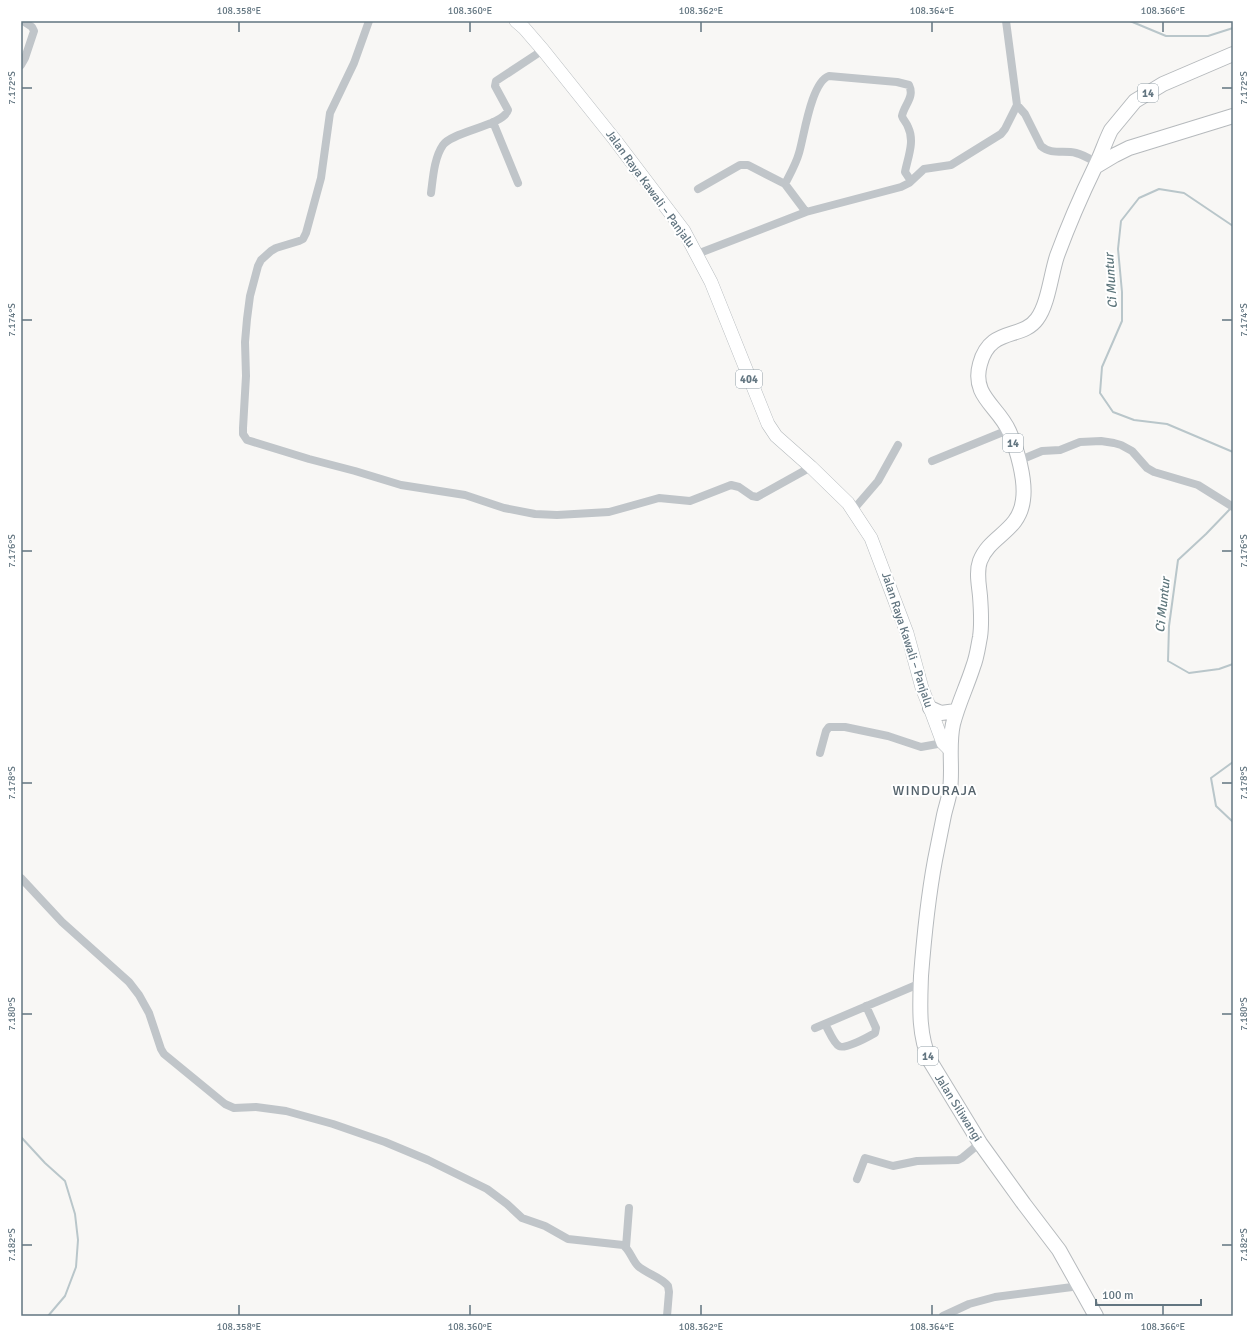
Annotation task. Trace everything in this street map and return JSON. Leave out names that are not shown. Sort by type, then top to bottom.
[{"type":"highway","name":"14","points":[[946,746],[950,738],[956,711],[974,664],[980,637],[981,630],[978,578],[980,560],[990,545],[1018,518],[1021,511],[1024,489],[1018,461],[1008,430],[981,392],[978,380],[980,363],[989,345],[1006,335],[1025,329],[1038,319],[1043,308],[1056,260],[1067,231],[1111,130],[1135,101],[1163,84],[1233,54]]},
{"type":"highway","points":[[1096,165],[1129,148],[1233,116]]},
{"type":"highway","points":[[930,708],[941,713],[956,711]]},
{"type":"highway","name":"Jalan Siliwangi","points":[[946,746],[950,787],[928,902],[924,932],[920,1025],[925,1051],[967,1124],[1059,1250],[1096,1316]]},
{"type":"main road","name":"Jalan Raya Kawali – Panjalu","points":[[516,21],[543,50],[616,140],[684,231],[711,282],[768,424],[776,436],[811,467],[854,510],[871,538],[907,632],[922,688],[946,746]]},
{"type":"street","points":[[21,65],[25,58],[34,31],[22,21]]},
{"type":"street","points":[[369,21],[354,63],[330,113],[321,178],[306,233],[303,239],[299,241],[271,250],[261,260],[258,266],[246,319],[246,376],[243,434],[247,440],[401,485],[465,495],[516,511],[552,515],[609,512],[659,498],[690,501],[731,485],[739,487],[752,496],[757,497],[811,467]]},
{"type":"street","points":[[697,254],[806,212],[901,187],[911,181],[924,169],[949,166],[1001,134],[1017,105],[1006,21]]},
{"type":"street","points":[[431,193],[437,160],[441,148],[446,142],[504,116],[508,110],[495,86],[496,81],[543,50]]},
{"type":"street","points":[[785,184],[799,153],[807,117],[820,83],[829,76],[897,82],[909,85],[911,96],[902,116],[908,126],[911,137],[905,172],[911,181]]},
{"type":"street","points":[[1017,105],[1025,114],[1041,146],[1044,149],[1054,152],[1078,153],[1096,165]]},
{"type":"street","points":[[492,122],[518,183]]},
{"type":"street","points":[[698,189],[740,165],[745,164],[785,184],[806,212]]},
{"type":"street","points":[[932,461],[1008,430]]},
{"type":"street","points":[[1018,461],[1042,451],[1060,450],[1080,442],[1101,441],[1114,443],[1132,451],[1147,468],[1154,472],[1198,485],[1233,507]]},
{"type":"street","points":[[854,510],[878,480],[898,445]]},
{"type":"street","points":[[820,753],[826,731],[829,727],[845,727],[888,736],[921,747],[946,746]]},
{"type":"street","points":[[21,878],[62,922],[129,982],[139,995],[149,1013],[164,1054],[225,1104],[234,1108],[266,1108],[286,1111],[333,1124],[385,1142],[428,1160],[482,1187],[498,1196],[522,1218],[545,1226],[568,1239],[618,1244],[626,1247]]},
{"type":"street","points":[[815,1028],[921,983]]},
{"type":"street","points":[[825,1024],[837,1044],[841,1047],[848,1046],[875,1033],[876,1028],[866,1006]]},
{"type":"street","points":[[857,1179],[865,1158],[893,1166],[915,1161],[958,1160],[980,1143]]},
{"type":"street","points":[[629,1208],[626,1247],[639,1267],[668,1286],[667,1316]]},
{"type":"street","points":[[943,1316],[969,1304],[996,1297],[1080,1286]]},
{"type":"waterway","name":"Ci Muntur","points":[[1130,21],[1166,36],[1208,36],[1233,28]]},
{"type":"waterway","name":"Ci Muntur","points":[[1233,226],[1184,193],[1159,189],[1139,198],[1121,221],[1118,249],[1122,292],[1122,321],[1102,367],[1100,393],[1113,412],[1134,420],[1167,424],[1233,452]]},
{"type":"waterway","name":"Ci Muntur","points":[[1231,508],[1178,560],[1169,626],[1168,661],[1189,673],[1219,669],[1233,664]]},
{"type":"waterway","name":"Ci Muntur","points":[[1233,762],[1211,778],[1216,806],[1233,822]]},
{"type":"waterway","points":[[21,1137],[45,1163],[65,1181],[75,1214],[78,1240],[76,1267],[65,1296],[48,1316]]},
{"type":"district","name":"WINDURAJA","points":[[935,790]]}]
